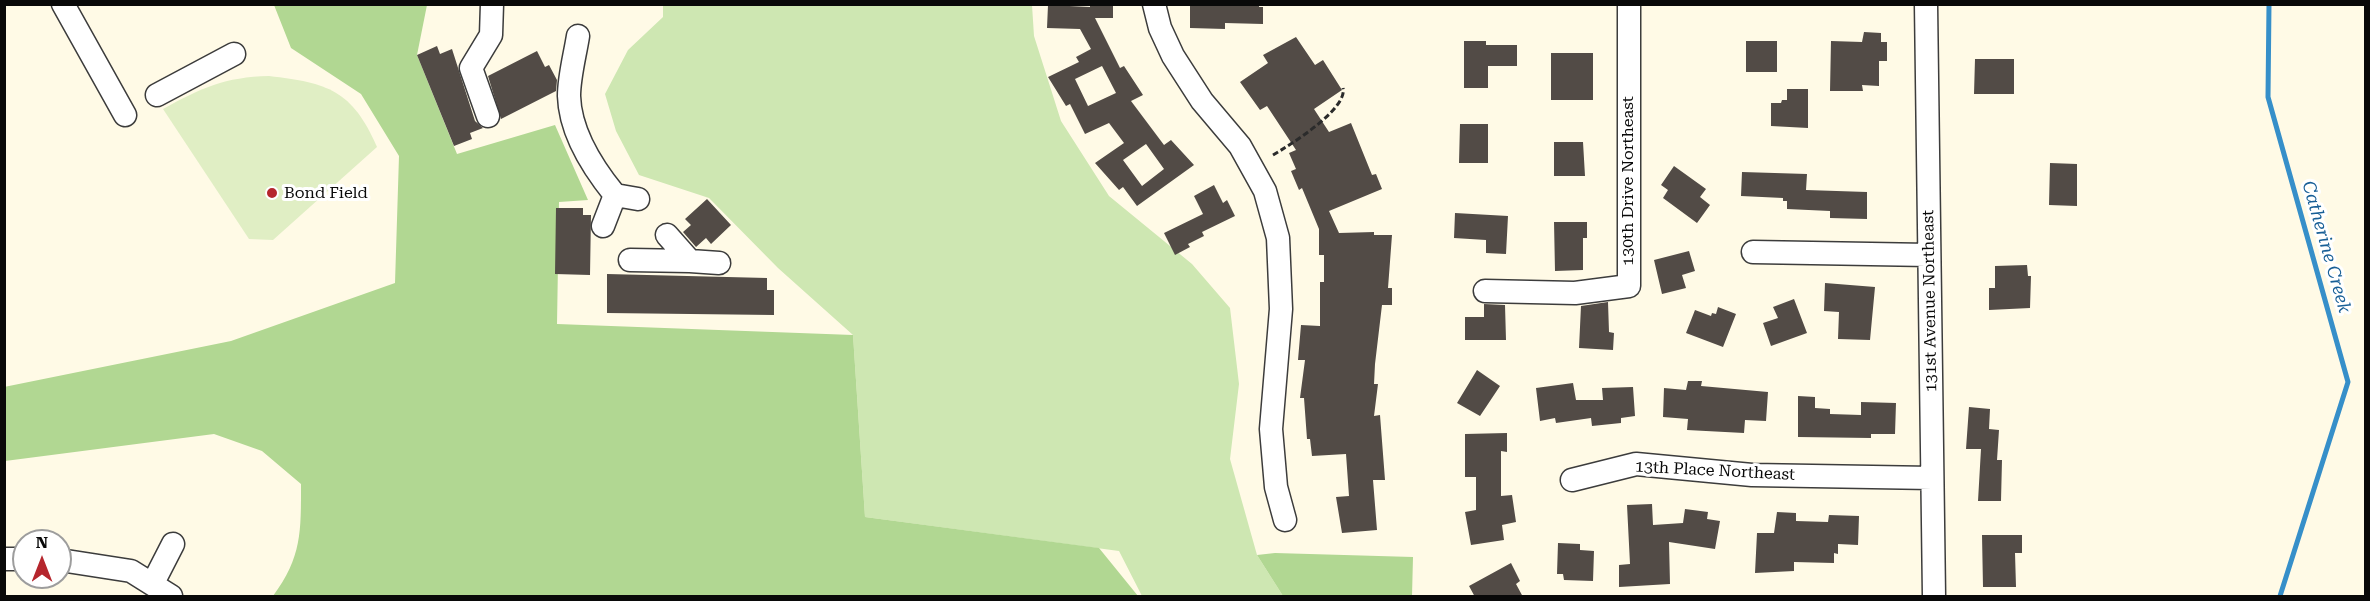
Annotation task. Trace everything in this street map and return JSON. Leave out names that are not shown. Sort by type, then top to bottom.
[{"type":"street","points":[[63,4],[125,115]]},
{"type":"street","points":[[488,116],[471,68],[490,35],[492,4]]},
{"type":"street","points":[[1154,4],[1160,28],[1173,56],[1202,101],[1240,146],[1265,191],[1278,238],[1281,309],[1271,429],[1276,487],[1285,520]]},
{"type":"street","name":"130th Drive Northeast","points":[[1485,291],[1575,293],[1629,286],[1629,4]]},
{"type":"street","name":"131st Avenue Northeast","points":[[1926,4],[1934,597]]},
{"type":"street","points":[[578,36],[569,96],[578,133],[597,173],[615,195],[638,199]]},
{"type":"street","points":[[157,95],[234,54]]},
{"type":"street","points":[[603,226],[615,195]]},
{"type":"street","points":[[667,235],[690,261]]},
{"type":"street","points":[[1753,252],[1929,255]]},
{"type":"street","points":[[630,260],[719,263]]},
{"type":"street","name":"13th Place Northeast","points":[[1572,480],[1636,465],[1752,475],[1932,478]]},
{"type":"street","points":[[72,562],[131,571],[162,590],[173,544]]},
{"type":"path","points":[[1273,154],[1309,132],[1342,99],[1343,88]]},
{"type":"green space","points":[[274,5],[427,5],[417,55],[457,154],[555,125],[588,200],[559,202],[557,324],[853,335],[865,517],[1099,548],[1138,596],[273,596],[283,582],[295,556],[300,530],[301,484],[262,451],[214,434],[5,461],[4,387],[231,341],[395,283],[399,156],[361,94],[291,48]]},
{"type":"green space","points":[[663,5],[1032,5],[1034,36],[1061,121],[1109,196],[1192,264],[1230,308],[1239,384],[1230,459],[1257,555],[1283,596],[1142,596],[1119,551],[865,517],[853,335],[778,268],[709,198],[639,175],[616,131],[605,94],[628,50],[663,17]]},
{"type":"green space","name":"Bond Field","points":[[269,76],[307,82],[336,93],[358,113],[377,147],[273,240],[249,239],[163,109],[189,95],[226,81]]},
{"type":"green space","points":[[1275,553],[1413,557],[1412,596],[1283,596],[1257,555]]},
{"type":"building","points":[[1090,4],[1113,4],[1113,18],[1095,18],[1120,68],[1124,66],[1143,95],[1131,101],[1164,145],[1171,140],[1194,165],[1137,206],[1123,187],[1119,190],[1095,163],[1124,143],[1109,123],[1085,134],[1070,104],[1066,106],[1048,77],[1079,62],[1076,57],[1091,49],[1080,29],[1047,28],[1048,5],[1090,7]],"holes":[[[1102,66],[1116,93],[1088,106],[1075,79]],[[1146,144],[1164,169],[1142,186],[1123,160]]]},
{"type":"building","points":[[1190,4],[1259,4],[1259,7],[1263,7],[1263,24],[1225,23],[1225,29],[1190,28]]},
{"type":"building","points":[[1864,32],[1881,33],[1881,42],[1887,42],[1887,61],[1879,61],[1879,86],[1862,85],[1863,91],[1830,91],[1831,41],[1862,42]]},
{"type":"building","points":[[1296,37],[1315,65],[1323,60],[1342,90],[1314,109],[1329,132],[1351,123],[1372,175],[1376,174],[1382,189],[1329,211],[1339,233],[1374,232],[1374,235],[1392,235],[1388,288],[1392,288],[1392,305],[1382,305],[1375,364],[1374,384],[1378,384],[1374,416],[1380,415],[1385,480],[1373,480],[1377,530],[1342,533],[1336,497],[1349,496],[1346,454],[1312,456],[1310,439],[1307,439],[1304,398],[1300,398],[1305,360],[1298,360],[1301,325],[1320,326],[1320,282],[1324,282],[1324,255],[1319,255],[1319,229],[1302,188],[1299,190],[1291,171],[1296,169],[1289,153],[1296,150],[1267,106],[1260,110],[1240,82],[1268,63],[1263,55]]},
{"type":"building","points":[[1464,41],[1486,41],[1486,45],[1517,45],[1517,66],[1488,66],[1488,88],[1464,88]]},
{"type":"building","points":[[1746,41],[1777,41],[1777,72],[1746,72]]},
{"type":"building","points":[[437,46],[440,54],[452,49],[475,121],[483,128],[470,133],[472,139],[454,146],[417,55]]},
{"type":"building","points":[[537,51],[545,67],[549,65],[557,80],[556,91],[501,119],[488,76]]},
{"type":"building","points":[[1551,53],[1593,53],[1593,100],[1551,100]]},
{"type":"building","points":[[1975,59],[2014,59],[2014,94],[1974,94]]},
{"type":"building","points":[[1787,89],[1808,89],[1808,128],[1771,126],[1771,103],[1781,103],[1782,100],[1787,100]]},
{"type":"building","points":[[1460,124],[1488,124],[1488,163],[1459,163]]},
{"type":"building","points":[[1554,142],[1583,142],[1585,176],[1554,176]]},
{"type":"building","points":[[2050,163],[2077,164],[2077,206],[2049,205]]},
{"type":"building","points":[[1674,166],[1706,189],[1700,197],[1710,205],[1697,223],[1663,198],[1668,190],[1661,185]]},
{"type":"building","points":[[1742,172],[1807,174],[1806,190],[1867,192],[1867,219],[1830,218],[1830,211],[1787,209],[1787,201],[1783,201],[1783,198],[1741,196]]},
{"type":"building","points":[[1214,185],[1223,203],[1227,200],[1235,216],[1202,232],[1204,236],[1188,244],[1190,247],[1175,255],[1164,233],[1203,214],[1194,196]]},
{"type":"building","points":[[707,199],[731,225],[711,244],[706,238],[696,247],[683,232],[691,225],[685,219]]},
{"type":"building","points":[[556,208],[583,208],[583,215],[591,215],[590,275],[555,274]]},
{"type":"building","points":[[1455,213],[1508,216],[1506,254],[1486,253],[1486,240],[1454,238]]},
{"type":"building","points":[[1554,222],[1587,222],[1587,238],[1583,238],[1583,270],[1555,271]]},
{"type":"building","points":[[1689,251],[1695,271],[1682,275],[1686,288],[1662,294],[1654,260]]},
{"type":"building","points":[[2027,265],[2028,276],[2031,276],[2030,308],[1989,310],[1989,288],[1995,288],[1995,266]]},
{"type":"building","points":[[607,274],[767,278],[767,290],[774,290],[774,315],[607,313]]},
{"type":"building","points":[[1825,283],[1875,287],[1870,340],[1838,339],[1839,312],[1824,311]]},
{"type":"building","points":[[1794,299],[1807,333],[1771,346],[1763,323],[1778,318],[1773,307]]},
{"type":"building","points":[[1608,302],[1609,332],[1614,333],[1613,350],[1579,348],[1581,306]]},
{"type":"building","points":[[1484,304],[1505,305],[1506,340],[1465,340],[1465,317],[1484,317]]},
{"type":"building","points":[[1718,307],[1736,314],[1723,347],[1686,333],[1695,310],[1711,316],[1712,313],[1716,314]]},
{"type":"building","points":[[1477,370],[1500,386],[1480,416],[1457,403]]},
{"type":"building","points":[[1688,381],[1702,381],[1701,386],[1768,392],[1766,421],[1745,420],[1744,433],[1687,430],[1688,419],[1663,417],[1664,388],[1686,390]]},
{"type":"building","points":[[1573,383],[1576,400],[1603,400],[1602,388],[1633,387],[1635,416],[1621,418],[1621,423],[1592,426],[1591,418],[1556,423],[1555,418],[1540,421],[1536,388]]},
{"type":"building","points":[[1798,396],[1815,397],[1815,408],[1830,409],[1830,414],[1861,415],[1861,402],[1896,403],[1895,434],[1871,434],[1871,438],[1798,437]]},
{"type":"building","points":[[1969,407],[1990,409],[1989,429],[1999,430],[1997,460],[2002,460],[2001,501],[1978,501],[1981,449],[1966,449]]},
{"type":"building","points":[[1507,433],[1507,452],[1501,451],[1501,496],[1512,495],[1516,522],[1502,525],[1504,540],[1471,545],[1465,512],[1476,510],[1476,477],[1465,477],[1465,434]]},
{"type":"building","points":[[1652,504],[1653,525],[1683,523],[1685,509],[1708,512],[1707,519],[1720,521],[1715,549],[1669,542],[1670,584],[1619,587],[1619,565],[1630,564],[1627,505]]},
{"type":"building","points":[[1777,512],[1796,513],[1796,521],[1828,522],[1829,515],[1859,516],[1858,545],[1838,544],[1838,554],[1834,553],[1834,563],[1794,562],[1794,571],[1755,573],[1757,533],[1774,533]]},
{"type":"building","points":[[1982,535],[2022,535],[2022,553],[2015,553],[2016,587],[1983,587]]},
{"type":"building","points":[[1558,543],[1580,544],[1580,550],[1594,551],[1593,581],[1564,580],[1563,574],[1557,574]]},
{"type":"building","points":[[1511,563],[1520,581],[1516,584],[1523,597],[1475,597],[1469,586]]},
{"type":"waterway","name":"Catherine Creek","points":[[2269,4],[2268,97],[2348,382],[2280,596]]},
{"type":"place","name":"Bond Field","points":[[272,193]]}]
